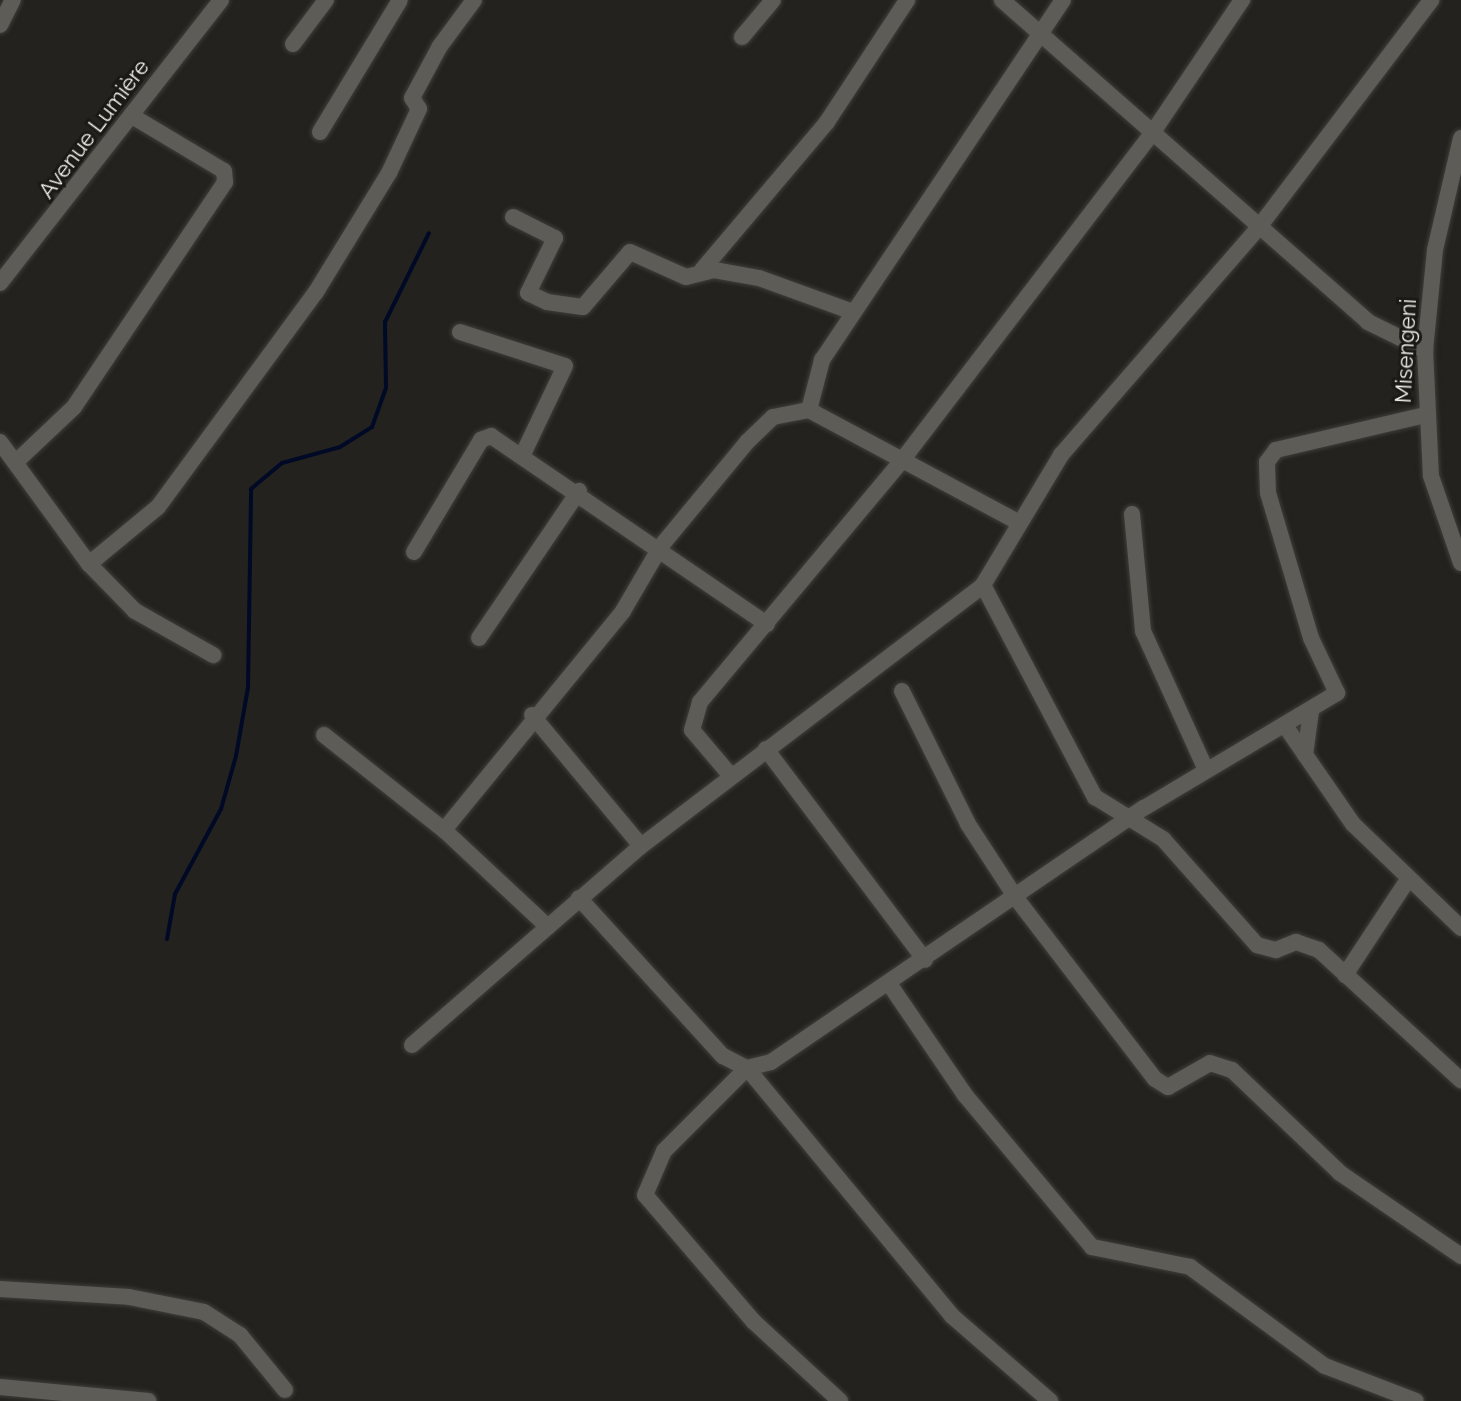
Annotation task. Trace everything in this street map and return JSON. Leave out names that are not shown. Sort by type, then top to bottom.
[{"type":"street","points":[[0,25],[13,0]]},
{"type":"street","name":"Avenue Lumière","points":[[0,283],[221,0]]},
{"type":"street","points":[[293,44],[326,0]]},
{"type":"street","points":[[320,132],[400,0]]},
{"type":"street","points":[[89,564],[174,489],[316,292],[389,173],[419,109],[412,98],[440,46],[474,0]]},
{"type":"street","points":[[742,37],[773,0]]},
{"type":"street","points":[[513,217],[555,238],[528,293],[547,302],[583,307],[627,252],[686,277],[702,270],[827,122],[907,0]]},
{"type":"street","points":[[1002,0],[1155,129],[1259,227],[1368,322],[1425,350]]},
{"type":"street","points":[[809,410],[813,380],[853,312],[1044,37],[1063,0]]},
{"type":"street","points":[[731,776],[692,730],[692,713],[900,463],[1155,129],[1242,0]]},
{"type":"street","points":[[412,1045],[641,846],[983,585],[1018,522],[1061,455],[1259,227],[1431,0]]},
{"type":"street","points":[[18,460],[74,407],[225,182],[224,171],[132,116]]},
{"type":"street","name":"Misengeni","points":[[1461,138],[1435,250],[1425,350],[1425,415],[1437,508],[1461,563]]},
{"type":"street","points":[[702,270],[759,278],[853,312]]},
{"type":"street","points":[[460,332],[565,366],[523,454]]},
{"type":"street","points":[[444,830],[532,715],[623,611],[661,546],[764,424],[809,410],[900,463],[1018,522]]},
{"type":"street","points":[[840,1401],[754,1322],[645,1195],[664,1151],[747,1068],[771,1062],[890,985],[1128,820],[1206,770],[1286,727],[1337,693],[1311,638],[1268,493],[1270,455],[1425,415]]},
{"type":"street","points":[[414,552],[481,440],[491,436],[661,546],[767,624]]},
{"type":"street","points":[[0,442],[18,460],[89,564],[135,611],[213,655]]},
{"type":"street","points":[[479,638],[579,491]]},
{"type":"street","points":[[1132,514],[1143,631],[1206,770]]},
{"type":"street","points":[[983,585],[1087,785],[1128,820],[1163,839],[1257,945],[1307,943],[1461,1080]]},
{"type":"street","points":[[902,691],[968,824],[1016,898],[1155,1079],[1168,1087],[1210,1063],[1232,1070],[1340,1173],[1461,1256]]},
{"type":"street","points":[[1305,755],[1311,711]]},
{"type":"street","points":[[532,715],[641,846]]},
{"type":"street","points":[[1286,727],[1353,824],[1407,881],[1461,928]]},
{"type":"street","points":[[324,735],[444,830],[548,927]]},
{"type":"street","points":[[766,749],[925,960]]},
{"type":"street","points":[[1345,975],[1407,881]]},
{"type":"street","points":[[579,898],[723,1056],[747,1068],[944,1306],[1050,1401]]},
{"type":"street","points":[[890,985],[965,1095],[1092,1247],[1190,1267],[1325,1366],[1416,1401]]},
{"type":"street","points":[[0,1289],[129,1297],[204,1312],[240,1335],[285,1390]]},
{"type":"street","points":[[0,1387],[148,1401]]},
{"type":"waterway","points":[[167,939],[175,894],[221,809],[236,756],[248,687],[251,489],[282,463],[340,447],[372,427],[386,388],[385,322],[429,233]]}]
